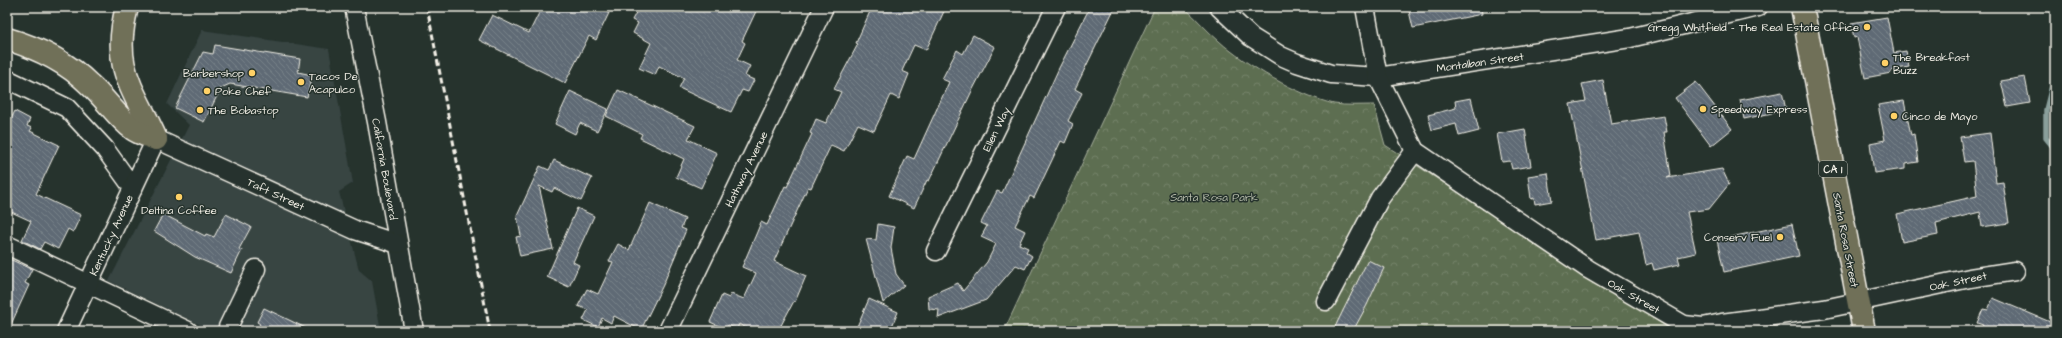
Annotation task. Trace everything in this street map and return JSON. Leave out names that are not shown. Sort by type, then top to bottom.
[{"type":"highway","points":[[127,7],[122,28],[122,62],[127,81],[156,139]]},
{"type":"highway","name":"Santa Rosa Street","points":[[1802,7],[1864,331]]},
{"type":"highway","points":[[7,39],[27,45],[70,68],[90,84],[134,130],[156,139]]},
{"type":"street","name":"California Boulevard","points":[[354,7],[414,331]]},
{"type":"street","name":"Hathway Avenue","points":[[668,331],[824,7]]},
{"type":"street","name":"Ellen Way","points":[[936,251],[1056,7]]},
{"type":"street","name":"Montalban Street","points":[[1219,7],[1251,37],[1276,53],[1297,63],[1331,74],[1378,77],[1630,38],[1758,7]]},
{"type":"street","name":"Oak Street","points":[[1365,7],[1378,77],[1415,151],[1588,269],[1684,325],[1703,327],[1722,322],[1824,309],[1970,278],[2015,271]]},
{"type":"street","points":[[7,79],[67,108],[105,149],[133,188]]},
{"type":"street","name":"Kentucky Avenue","points":[[66,331],[156,139]]},
{"type":"street","name":"Taft Street","points":[[156,139],[355,230],[398,244]]},
{"type":"street","points":[[1326,301],[1380,198],[1415,151]]},
{"type":"street","points":[[7,245],[188,331]]},
{"type":"street","points":[[228,327],[256,269]]},
{"type":"shaded area","points":[[202,30],[329,49],[353,183],[339,192],[359,270],[372,281],[381,331],[213,331],[109,281],[189,125],[167,104]]},
{"type":"green space","name":"Santa Rosa Park","points":[[1155,7],[1184,7],[1215,37],[1243,60],[1305,94],[1334,104],[1374,105],[1385,145],[1673,331],[1004,331]]},
{"type":"building","points":[[542,7],[597,7],[609,13],[596,40],[589,36],[565,83],[479,40],[492,15],[529,33]]},
{"type":"building","points":[[639,7],[758,7],[742,41],[745,43],[737,60],[750,66],[745,76],[754,80],[748,92],[742,90],[731,112],[679,88],[684,78],[659,66],[655,75],[639,68],[651,43],[633,33],[638,23],[632,20]]},
{"type":"building","points":[[872,7],[946,7],[926,50],[914,45],[902,71],[909,74],[899,99],[891,95],[874,131],[858,124],[844,151],[831,145],[811,188],[808,187],[774,261],[806,276],[795,302],[794,301],[778,331],[752,331],[739,324],[737,329],[728,325],[726,329],[710,322],[722,295],[729,298],[731,294],[744,299],[756,273],[742,267],[761,222],[767,225],[812,134],[810,133],[816,119],[826,123],[841,92],[834,89],[858,44],[856,43]]},
{"type":"building","points":[[1090,7],[1115,7],[1075,89],[1082,93],[1068,121],[1073,124],[1065,143],[1061,141],[1034,198],[1030,196],[1015,226],[1025,231],[1019,244],[1028,248],[1026,252],[1032,256],[1025,269],[1016,265],[986,300],[938,318],[939,310],[929,309],[928,296],[958,283],[963,291],[987,262],[996,244],[981,237],[987,226],[981,223],[997,191],[1002,193],[1059,68]]},
{"type":"building","points":[[1408,7],[1481,7],[1482,14],[1413,28]]},
{"type":"building","points":[[1887,17],[1894,53],[1906,51],[1909,67],[1891,70],[1891,73],[1865,78],[1857,37],[1854,38],[1851,23]]},
{"type":"building","points":[[973,35],[995,47],[971,93],[929,181],[927,180],[914,208],[889,196],[907,156],[914,159],[949,82],[942,79],[957,50],[963,54]]},
{"type":"building","points":[[215,45],[300,59],[298,72],[312,75],[307,97],[230,84],[221,88],[204,122],[175,108],[203,52],[213,54]]},
{"type":"building","points":[[2025,77],[2030,103],[2007,107],[2001,81]]},
{"type":"building","points":[[1603,80],[1611,124],[1664,116],[1667,132],[1664,132],[1671,176],[1667,178],[1722,169],[1729,184],[1709,209],[1687,212],[1696,253],[1678,257],[1680,264],[1654,270],[1652,263],[1646,265],[1639,232],[1596,240],[1570,104],[1586,101],[1582,84]]},
{"type":"building","points":[[1696,82],[1732,129],[1711,146],[1675,98]]},
{"type":"building","points":[[618,90],[695,126],[688,139],[717,153],[701,188],[676,177],[684,159],[640,138],[642,134],[606,116]]},
{"type":"building","points":[[570,91],[608,109],[597,131],[580,123],[575,134],[555,124]]},
{"type":"building","points":[[1782,92],[1786,110],[1744,119],[1740,100]]},
{"type":"building","points":[[1471,98],[1479,131],[1459,136],[1456,124],[1432,130],[1428,115],[1456,108],[1455,101]]},
{"type":"building","points":[[1904,101],[1911,135],[1914,134],[1918,162],[1905,164],[1905,169],[1874,173],[1870,143],[1885,140],[1878,105]]},
{"type":"building","points":[[15,111],[30,119],[27,126],[32,128],[30,131],[59,145],[36,194],[81,215],[73,232],[68,229],[58,249],[44,242],[40,249],[22,240],[31,221],[7,210],[7,127]]},
{"type":"building","points":[[1525,129],[1531,166],[1512,169],[1510,161],[1502,162],[1497,134]]},
{"type":"building","points":[[1990,133],[1996,183],[2003,182],[2009,223],[1982,227],[1980,212],[1936,223],[1938,235],[1902,242],[1897,214],[1977,196],[1973,161],[1964,162],[1960,137]]},
{"type":"building","points":[[554,160],[592,178],[581,201],[554,188],[552,192],[539,186],[553,249],[520,256],[516,237],[521,236],[517,216],[540,166],[549,170]]},
{"type":"building","points":[[1548,173],[1552,201],[1535,204],[1534,198],[1531,199],[1528,176]]},
{"type":"building","points":[[650,203],[685,219],[681,228],[686,230],[663,285],[641,330],[614,316],[611,323],[602,318],[598,327],[583,320],[588,310],[578,306],[587,289],[598,294],[613,262],[609,261],[618,244],[629,250]]},
{"type":"building","points":[[577,208],[594,216],[573,262],[579,265],[569,287],[547,277]]},
{"type":"building","points":[[163,214],[205,236],[206,234],[214,237],[226,214],[251,227],[239,249],[242,250],[231,273],[195,257],[154,231]]},
{"type":"building","points":[[878,224],[894,227],[891,248],[896,274],[904,285],[883,303],[866,239],[876,240]]},
{"type":"building","points":[[1792,224],[1799,256],[1724,272],[1717,240]]},
{"type":"building","points":[[7,258],[32,269],[25,283],[29,285],[8,331]]},
{"type":"building","points":[[1368,260],[1384,268],[1367,305],[1353,331],[1333,331]]},
{"type":"building","points":[[1993,298],[2055,324],[2055,331],[1981,331],[1983,325],[1977,323],[1983,309],[1988,310]]},
{"type":"building","points":[[869,299],[898,312],[890,331],[855,331]]},
{"type":"building","points":[[264,308],[312,331],[256,331],[260,324],[257,322]]},
{"type":"waterway","points":[[2055,74],[2046,110],[2046,138],[2055,149]]},
{"type":"railway","points":[[427,7],[490,331]]},
{"type":"place","name":"Gregg Whitfield - The Real Estate Office","points":[[1867,27]]},
{"type":"place","name":"The Breakfast Buzz","points":[[1885,63]]},
{"type":"place","name":"Barbershop","points":[[252,73]]},
{"type":"place","name":"Tacos De Acapulco","points":[[301,82]]},
{"type":"place","name":"Poke Chef","points":[[207,91]]},
{"type":"place","name":"Speedway Express","points":[[1703,109]]},
{"type":"place","name":"The Bobastop","points":[[200,110]]},
{"type":"place","name":"Cinco de Mayo","points":[[1894,116]]},
{"type":"place","name":"Deltina Coffee","points":[[179,197]]},
{"type":"place","name":"Conserv Fuel","points":[[1780,237]]}]
